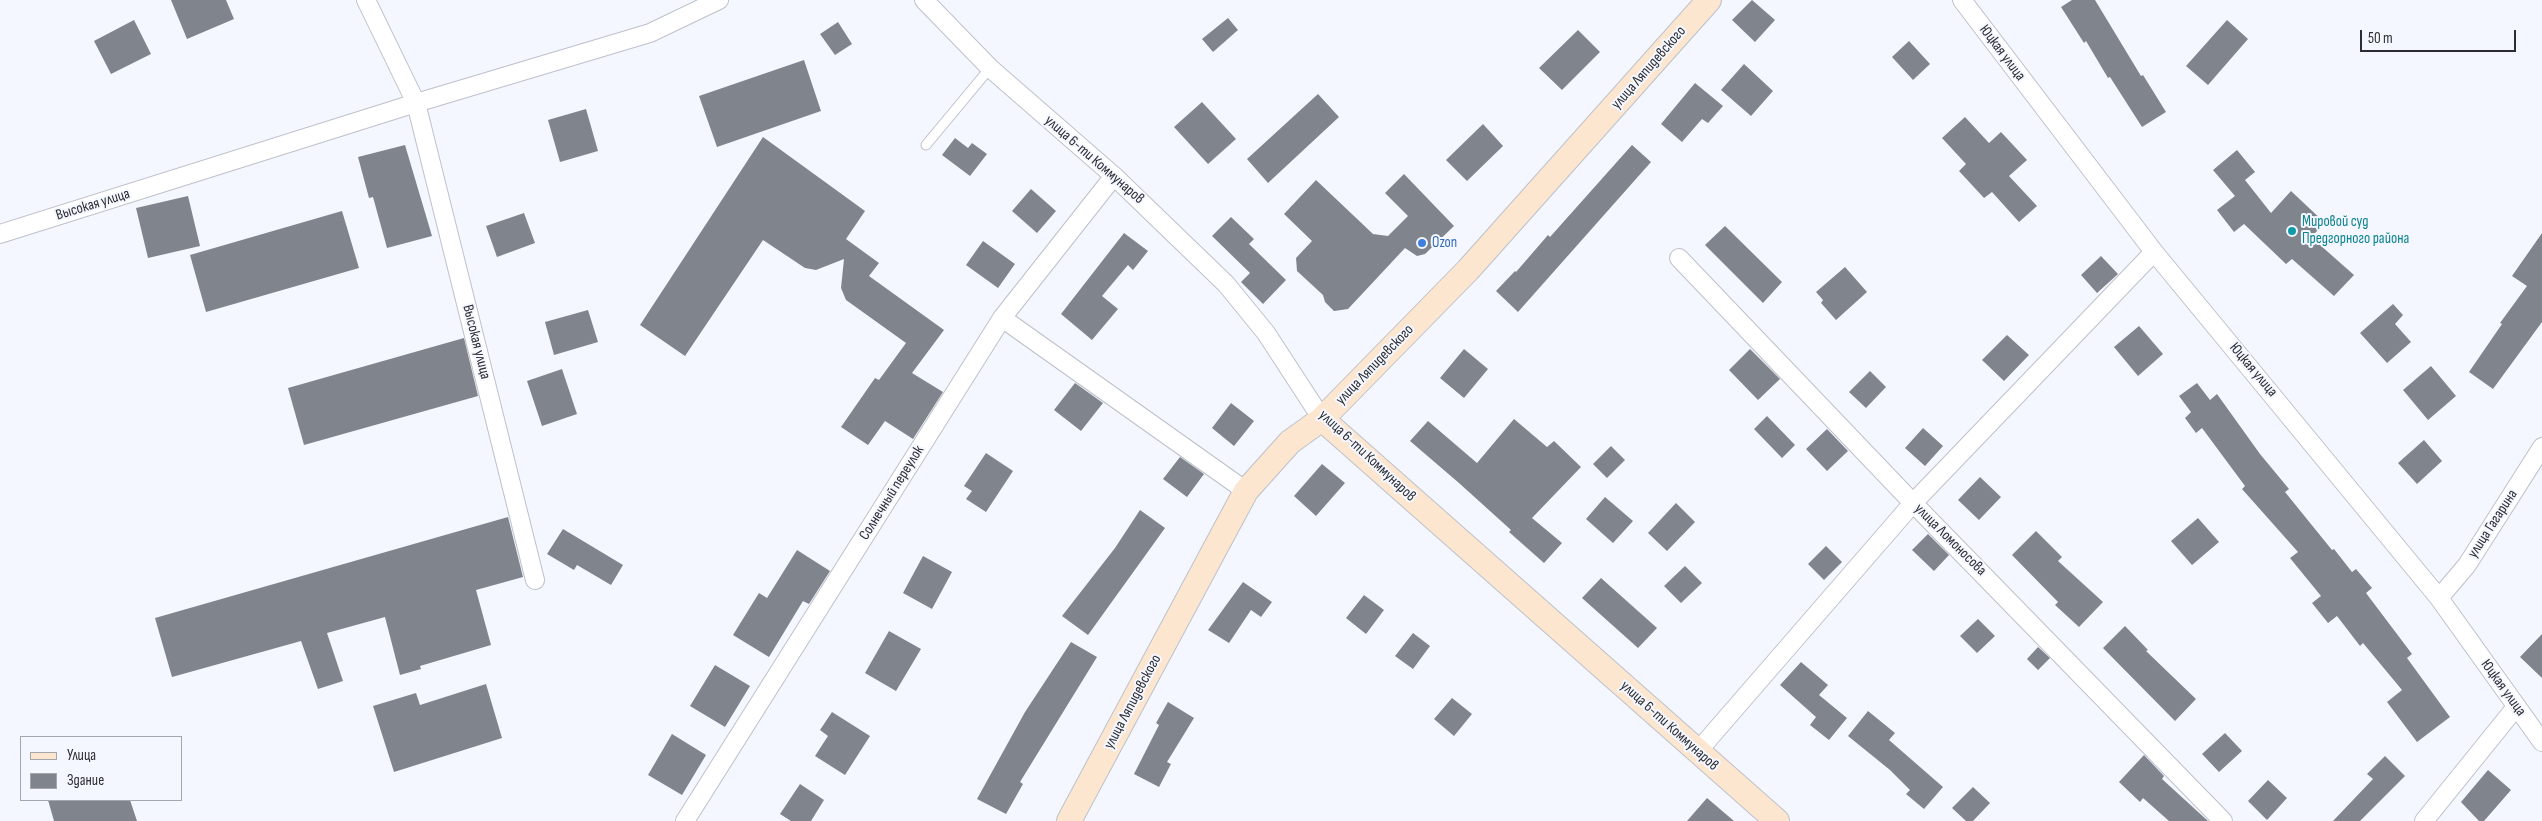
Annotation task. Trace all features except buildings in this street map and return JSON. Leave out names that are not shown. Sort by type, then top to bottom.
[{"type":"main road","name":"улица Ляпидевского","points":[[1069,821],[1246,491],[1290,442],[1322,419],[1468,270],[1709,0]]},
{"type":"main road","name":"улица 6-ти Коммунаров","points":[[1322,419],[1777,821]]},
{"type":"street","name":"Высокая улица","points":[[366,0],[416,103],[535,580]]},
{"type":"street","name":"Высокая улица","points":[[0,234],[416,103],[650,33],[720,0]]},
{"type":"street","name":"улица 6-ти Коммунаров","points":[[924,0],[990,68],[1114,176],[1226,284],[1266,333],[1322,419]]},
{"type":"street","name":"Юцкая улица","points":[[1971,4],[2154,252],[2439,598],[2542,742]]},
{"type":"street","name":"Солнечный переулок","points":[[685,821],[1002,318],[1114,176]]},
{"type":"street","points":[[1698,751],[1914,503],[2154,252]]},
{"type":"street","name":"улица Ломоносова","points":[[1679,258],[1914,503],[2224,821]]},
{"type":"street","points":[[1002,318],[1246,491]]},
{"type":"street","name":"улица Гагарина","points":[[2439,598],[2467,565],[2542,447]]},
{"type":"street","points":[[2424,821],[2516,706]]},
{"type":"lane","points":[[926,145],[990,68]]},
{"type":"place","name":"Мировой суд Предгорного района","points":[[2292,231]]},
{"type":"place","name":"Ozon","points":[[1422,243]]}]
